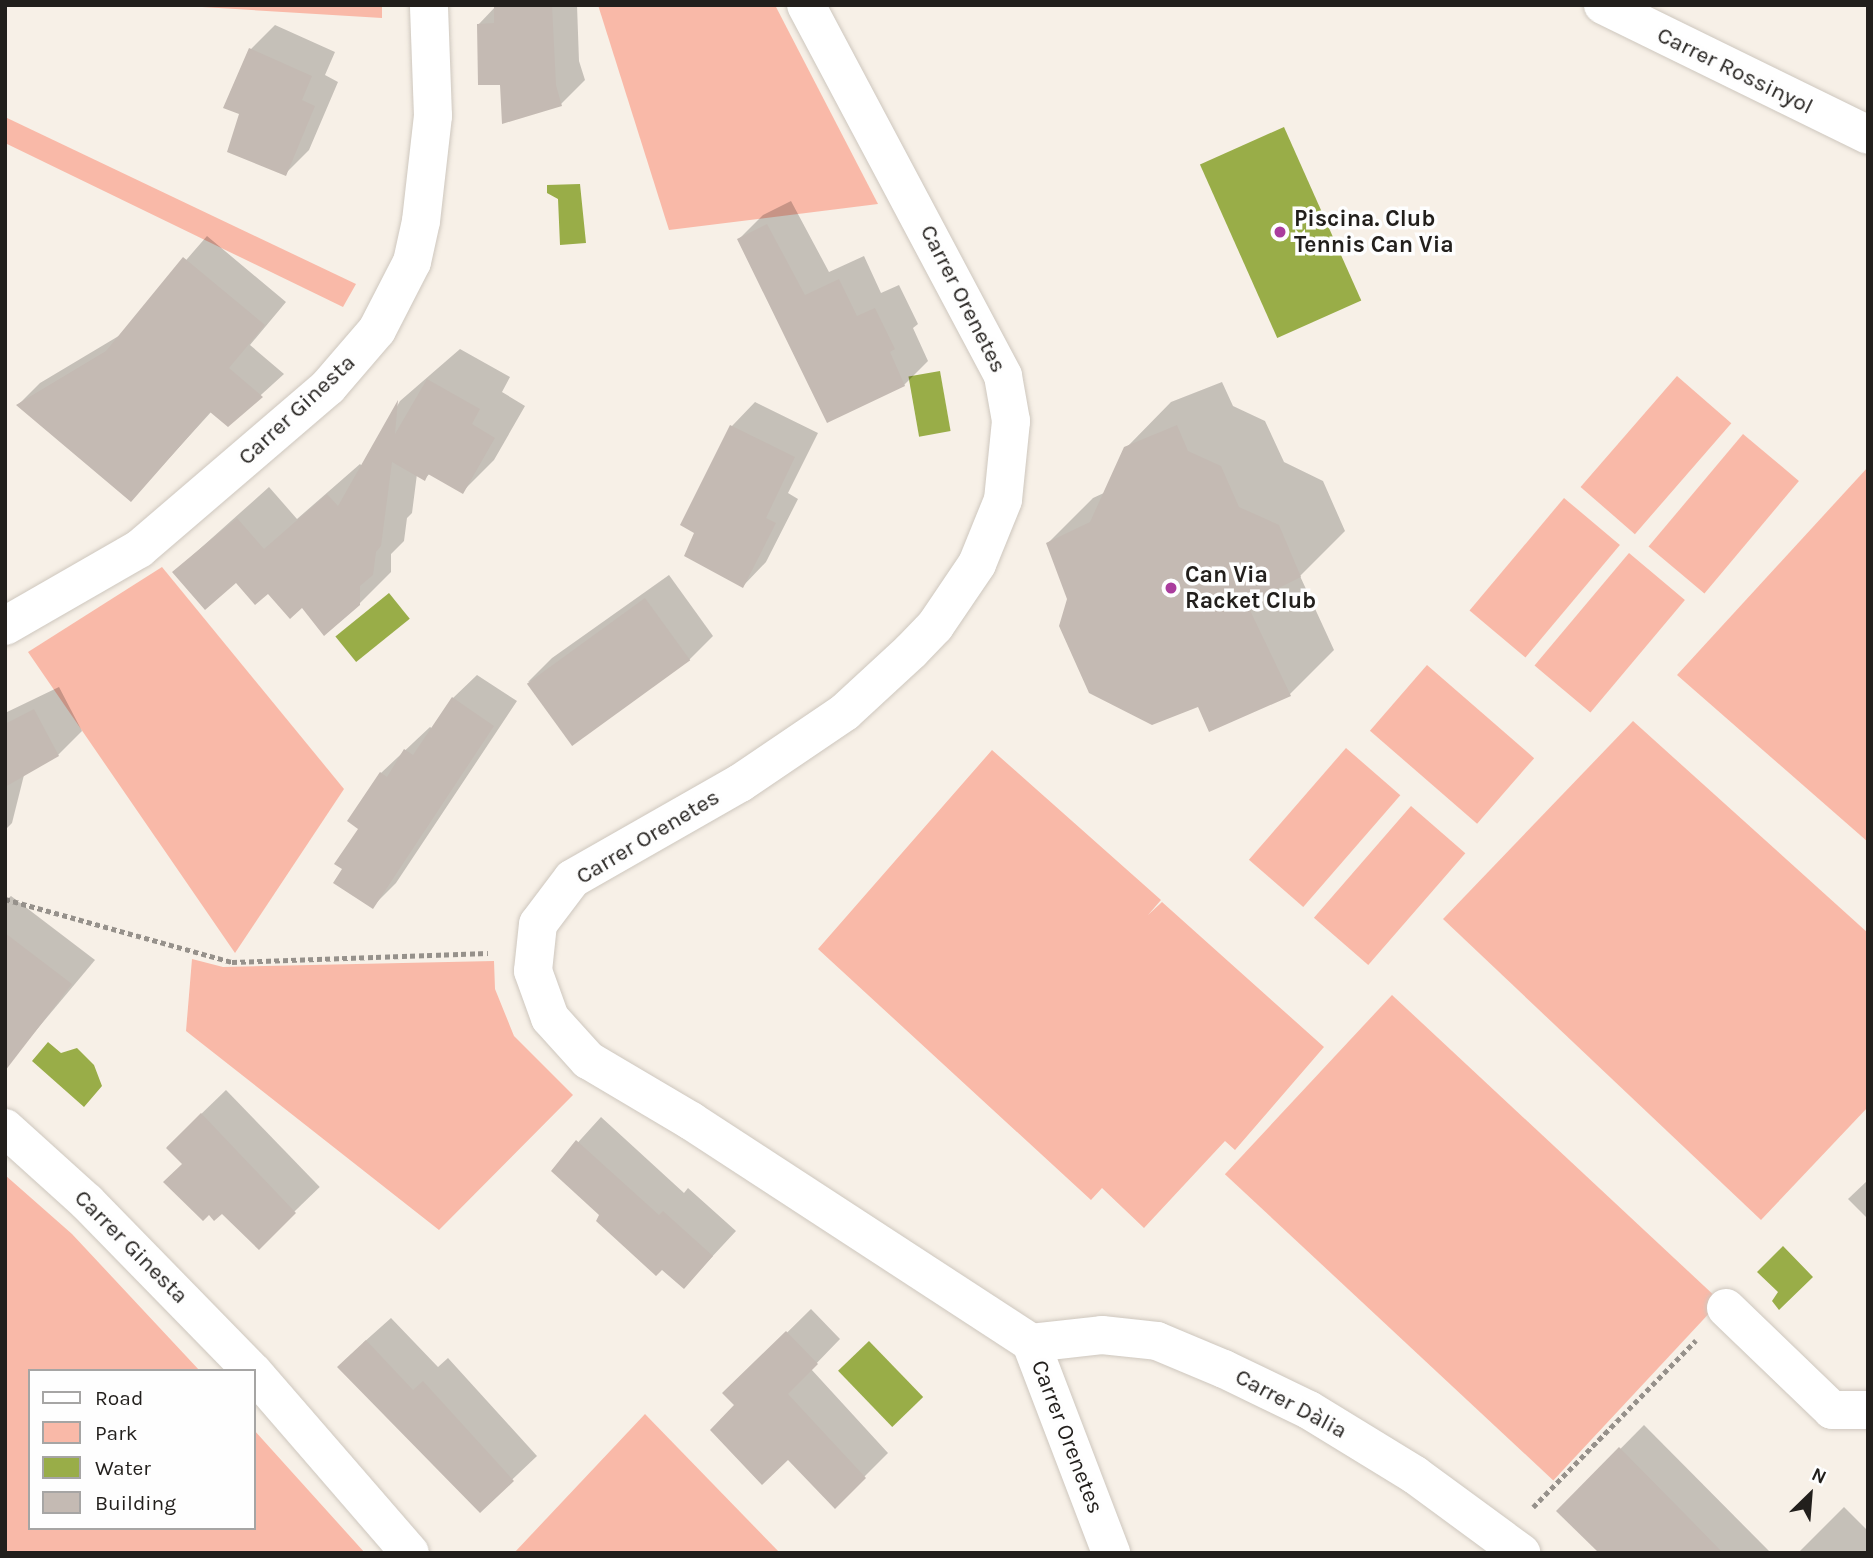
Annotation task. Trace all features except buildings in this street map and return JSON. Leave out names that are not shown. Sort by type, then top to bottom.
[{"type":"street","name":"Carrer Ginesta","points":[[5,626],[139,549],[328,387],[377,330],[412,262],[421,221],[433,116],[429,5]]},
{"type":"street","name":"Carrer Orenetes","points":[[806,5],[1003,376],[1011,421],[1003,500],[976,564],[935,625],[911,651],[845,712],[740,783],[572,879],[538,924],[533,971],[550,1018],[588,1060],[691,1121],[1031,1343],[1111,1553]]},
{"type":"street","name":"Carrer Rossinyol","points":[[1603,5],[1868,135]]},
{"type":"street","name":"Carrer Ginesta","points":[[5,1128],[87,1202],[250,1369]]},
{"type":"street","points":[[1727,1308],[1832,1410],[1868,1410]]},
{"type":"street","name":"Carrer Dàlia","points":[[1031,1343],[1102,1335],[1157,1341],[1224,1369],[1309,1410],[1415,1475],[1521,1553]]},
{"type":"street","name":"Carrer Ginesta","points":[[256,1375],[410,1553]]},
{"type":"path","points":[[5,899],[232,962],[493,952]]},
{"type":"path","points":[[1525,1515],[1727,1308]]},
{"type":"green space","points":[[169,5],[382,5],[382,18]]},
{"type":"green space","points":[[598,5],[775,5],[878,204],[669,230]]},
{"type":"green space","points":[[5,117],[356,284],[343,307],[5,143]]},
{"type":"green space","points":[[1677,376],[1731,423],[1635,534],[1581,487]]},
{"type":"green space","points":[[1743,434],[1799,481],[1704,594],[1649,547]]},
{"type":"green space","points":[[1868,467],[1868,842],[1677,675]]},
{"type":"green space","points":[[1564,498],[1620,545],[1525,658],[1470,611]]},
{"type":"green space","points":[[1629,553],[1685,600],[1590,713],[1535,666]]},
{"type":"green space","points":[[162,567],[344,789],[235,953],[28,652]]},
{"type":"green space","points":[[1427,665],[1534,758],[1477,824],[1370,731]]},
{"type":"green space","points":[[1633,721],[1868,933],[1868,1107],[1761,1220],[1443,919]]},
{"type":"green space","points":[[1346,748],[1400,795],[1303,907],[1249,860]]},
{"type":"green space","points":[[992,750],[1161,900],[1148,915],[1162,902],[1324,1047],[1235,1150],[1225,1141],[1144,1228],[1102,1188],[1091,1200],[818,949]]},
{"type":"green space","points":[[1411,806],[1465,853],[1368,965],[1314,918]]},
{"type":"green space","points":[[192,959],[223,967],[494,961],[495,989],[514,1036],[573,1095],[439,1230],[186,1031]]},
{"type":"green space","points":[[1392,995],[1720,1301],[1553,1480],[1225,1174]]},
{"type":"green space","points":[[5,1175],[72,1234],[198,1369],[28,1369],[28,1530],[256,1530],[256,1432],[365,1553],[5,1553]]},
{"type":"green space","points":[[645,1414],[780,1553],[514,1553]]},
{"type":"water","name":"Piscina. Club Tennis Can Via","points":[[1284,127],[1361,301],[1277,338],[1200,164]]},
{"type":"water","points":[[580,184],[586,243],[560,245],[558,199],[547,193],[547,185]]},
{"type":"water","points":[[940,371],[951,431],[919,437],[908,377]]},
{"type":"water","points":[[389,593],[410,619],[356,662],[335,636]]},
{"type":"water","points":[[48,1042],[61,1053],[77,1048],[94,1065],[102,1086],[84,1107],[32,1061]]},
{"type":"water","points":[[1783,1246],[1813,1277],[1779,1310],[1772,1301],[1778,1292],[1757,1272]]},
{"type":"water","points":[[869,1341],[923,1397],[892,1427],[838,1371]]},
{"type":"place","name":"Piscina. Club Tennis Can Via","points":[[1280,232]]},
{"type":"place","name":"Can Via Racket Club","points":[[1171,588]]}]
